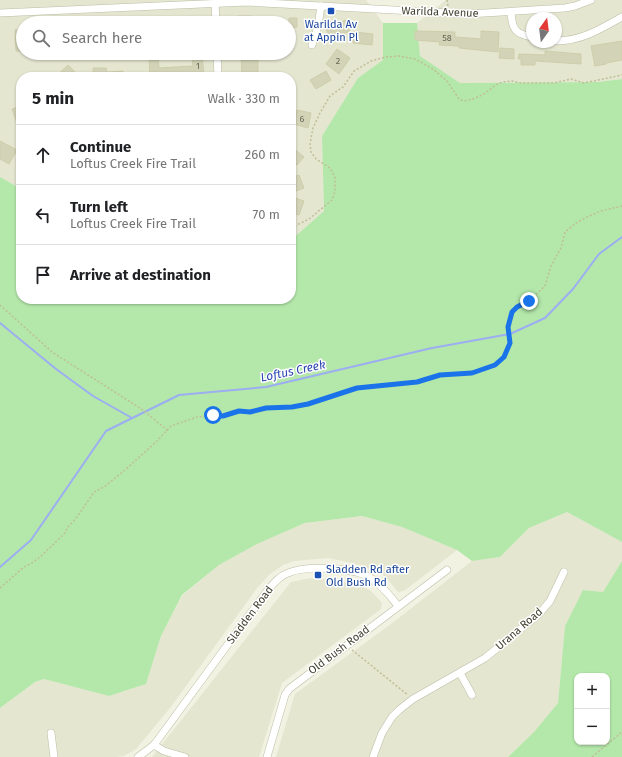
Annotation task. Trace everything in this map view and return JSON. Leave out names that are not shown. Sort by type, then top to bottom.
[{"type":"street","name":"Warilda Avenue","points":[[0,13],[164,3],[264,2],[468,14],[565,8],[591,0]]},
{"type":"street","points":[[215,3],[216,16]]},
{"type":"street","points":[[312,45],[318,26],[321,6]]},
{"type":"street","points":[[511,12],[514,28],[526,36]]},
{"type":"street","points":[[562,40],[575,39],[590,35],[622,17]]},
{"type":"street","points":[[217,60],[218,72]]},
{"type":"street","name":"Sladden Road","points":[[138,757],[154,745],[267,591],[286,573],[299,569],[312,568],[364,574],[372,578],[382,587],[398,606]]},
{"type":"street","name":"Old Bush Road","points":[[267,757],[285,695],[289,689],[448,570]]},
{"type":"street","name":"Urana Road","points":[[373,757],[377,742],[386,724],[399,710],[413,699],[485,658],[539,614],[550,601],[564,572]]},
{"type":"street","points":[[460,673],[472,695]]},
{"type":"street","points":[[51,733],[54,757]]},
{"type":"street","points":[[154,745],[167,755],[185,757]]},
{"type":"path","points":[[296,226],[309,219],[332,200],[335,191],[335,177],[330,168],[316,158],[311,152],[310,144],[313,128],[330,96],[343,87],[354,71],[371,61],[386,56],[399,56],[415,59],[433,69],[447,81],[458,99],[464,101],[484,94],[497,84],[503,82],[554,83],[571,79],[584,83],[622,75]]},
{"type":"path","points":[[0,588],[24,567],[40,557],[64,534],[68,526],[77,517],[94,492],[104,487],[125,470],[168,431],[171,426],[198,417],[213,415],[223,416],[239,411],[250,412],[266,408],[292,407],[308,404],[357,388],[417,382],[440,375],[472,373],[495,365],[504,357],[510,343],[508,327],[512,312],[517,307],[529,301],[545,286],[551,266],[560,248],[565,232],[576,222],[601,211],[622,206]]},
{"type":"path","points":[[0,305],[52,352],[143,410],[168,431]]},
{"type":"path","points":[[352,650],[413,699]]},
{"type":"path","points":[[592,757],[622,732]]},
{"type":"shaded area","points":[[0,0],[366,0],[383,23],[383,60],[358,78],[322,136],[324,211],[296,236],[296,72],[16,72],[16,186],[0,177]]},
{"type":"shaded area","points":[[446,0],[622,0],[622,79],[598,82],[460,83],[420,56],[417,23]]},
{"type":"shaded area","points":[[567,512],[622,542],[622,561],[603,592],[583,590],[565,626],[558,703],[534,732],[508,757],[276,757],[295,694],[391,624],[472,561],[500,557],[529,528]]},
{"type":"shaded area","points":[[362,516],[402,527],[457,550],[404,591],[398,592],[385,576],[363,566],[348,562],[328,558],[294,561],[283,565],[270,574],[257,588],[170,708],[136,749],[124,756],[116,757],[0,757],[0,708],[35,682],[44,679],[109,696],[146,684],[161,636],[182,596],[219,565],[257,544],[305,523]]},
{"type":"shaded area","points":[[311,578],[356,583],[371,591],[382,603],[381,609],[282,683],[259,757],[152,757],[291,582]]},
{"type":"green space","points":[[383,23],[417,23],[420,56],[460,83],[598,82],[622,79],[622,542],[567,512],[529,528],[500,557],[472,561],[457,550],[402,527],[362,516],[305,523],[257,544],[219,565],[182,595],[161,636],[146,684],[109,696],[44,679],[35,682],[0,708],[0,177],[16,186],[16,304],[296,304],[296,236],[324,211],[322,136],[358,78],[383,60]]},
{"type":"green space","points":[[622,561],[622,757],[508,757],[534,732],[558,703],[565,626],[583,590],[603,592]]},
{"type":"building","points":[[346,20],[350,31],[331,39],[326,29]]},
{"type":"building","points":[[15,30],[16,30],[16,51]]},
{"type":"building","points":[[415,31],[455,32],[455,37],[481,39],[481,31],[499,32],[498,52],[459,48],[459,46],[439,45],[440,42],[415,40]]},
{"type":"building","points":[[354,32],[373,34],[372,45],[353,43]]},
{"type":"building","points":[[622,41],[622,60],[595,66],[591,46]]},
{"type":"building","points":[[500,48],[514,49],[514,59],[499,58]]},
{"type":"building","points":[[337,49],[350,58],[339,74],[326,64]]},
{"type":"building","points":[[545,51],[581,54],[581,64],[535,61],[535,65],[521,65],[521,59],[518,59],[519,54],[545,55]]},
{"type":"building","points":[[149,60],[158,60],[159,68],[193,66],[192,60],[203,60],[204,72],[150,72]]},
{"type":"building","points":[[241,60],[258,60],[258,72],[242,72]]},
{"type":"building","points":[[68,65],[75,72],[60,72]]},
{"type":"building","points":[[93,68],[106,68],[107,72],[93,72]]},
{"type":"building","points":[[326,71],[331,80],[316,89],[310,80]]},
{"type":"building","points":[[16,108],[16,120],[12,109]]},
{"type":"building","points":[[297,110],[311,113],[308,128],[296,125]]},
{"type":"building","points":[[0,141],[16,149],[9,164],[0,159]]},
{"type":"building","points":[[296,150],[304,157],[297,165],[296,164]]},
{"type":"building","points":[[299,175],[304,188],[296,191],[296,176]]},
{"type":"building","points":[[296,198],[304,201],[299,215],[296,214]]},
{"type":"waterway","name":"Loftus Creek","points":[[0,567],[31,540],[106,431],[179,395],[266,387],[432,348],[510,334],[545,318],[573,289],[599,254],[622,237]]},
{"type":"waterway","points":[[0,323],[56,369],[93,396],[132,418]]},
{"type":"place","name":"Warilda Av at Appin Pl","points":[[331,11]]},
{"type":"place","name":"Sladden Rd after Old Bush Rd","points":[[318,575]]},
{"type":"route","points":[[213,415],[223,416],[239,411],[250,412],[266,408],[292,407],[308,404],[357,388],[417,382],[440,375],[472,373],[495,365],[504,357],[510,343],[508,327],[512,312],[517,307],[529,301]]}]
